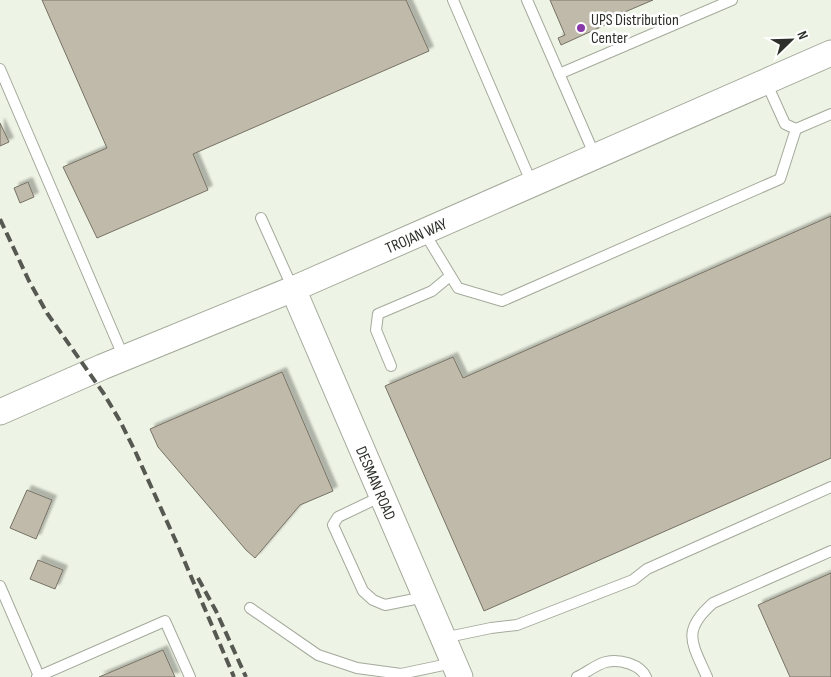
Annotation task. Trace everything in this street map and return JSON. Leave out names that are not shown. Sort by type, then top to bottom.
[{"type":"street","name":"TROJAN WAY","points":[[0,412],[124,358],[292,289],[831,53]]},
{"type":"street","name":"DESMAN ROAD","points":[[292,289],[457,670]]},
{"type":"lane","points":[[453,0],[532,184]]},
{"type":"lane","points":[[527,0],[595,156]]},
{"type":"lane","points":[[559,74],[732,0]]},
{"type":"lane","points":[[0,69],[124,358]]},
{"type":"lane","points":[[766,81],[785,124],[796,129],[831,114]]},
{"type":"lane","points":[[423,232],[458,288],[502,300],[780,179],[796,129]]},
{"type":"lane","points":[[261,218],[292,289]]},
{"type":"lane","points":[[391,366],[376,330],[378,314],[432,291],[450,276]]},
{"type":"lane","points":[[443,638],[491,628],[517,625],[605,592],[633,580],[647,569],[831,488]]},
{"type":"lane","points":[[382,496],[338,517],[333,524],[363,591],[373,600],[385,605],[425,596]]},
{"type":"lane","points":[[707,677],[692,644],[691,633],[703,612],[713,603],[831,550]]},
{"type":"lane","points":[[0,586],[38,676],[164,621],[190,677]]},
{"type":"lane","points":[[250,608],[318,654],[357,668],[401,674],[457,670]]},
{"type":"lane","points":[[577,677],[606,662],[633,664],[646,677]]},
{"type":"building","points":[[42,0],[406,0],[429,51],[193,154],[208,190],[97,238],[63,167],[107,148]]},
{"type":"building","name":"UPS Distribution Center","points":[[550,0],[653,0],[613,17],[614,21],[561,45],[558,38],[565,35]]},
{"type":"building","points":[[0,123],[9,142],[0,146]]},
{"type":"building","points":[[28,182],[34,197],[20,203],[14,188]]},
{"type":"building","points":[[831,216],[831,458],[484,611],[385,386],[453,357],[463,378]]},
{"type":"building","points":[[282,372],[333,491],[300,505],[255,558],[246,550],[158,447],[150,429]]},
{"type":"building","points":[[27,490],[52,500],[36,539],[10,528]]},
{"type":"building","points":[[38,560],[63,570],[55,589],[30,579]]},
{"type":"building","points":[[831,573],[831,677],[790,677],[758,605]]},
{"type":"building","points":[[163,650],[175,677],[99,677]]},
{"type":"railway","points":[[0,219],[29,281],[47,313],[104,394],[120,421],[178,546],[234,677]]},
{"type":"railway","points":[[198,578],[216,611],[246,677]]},
{"type":"place","name":"UPS Distribution Center","points":[[581,28]]}]
